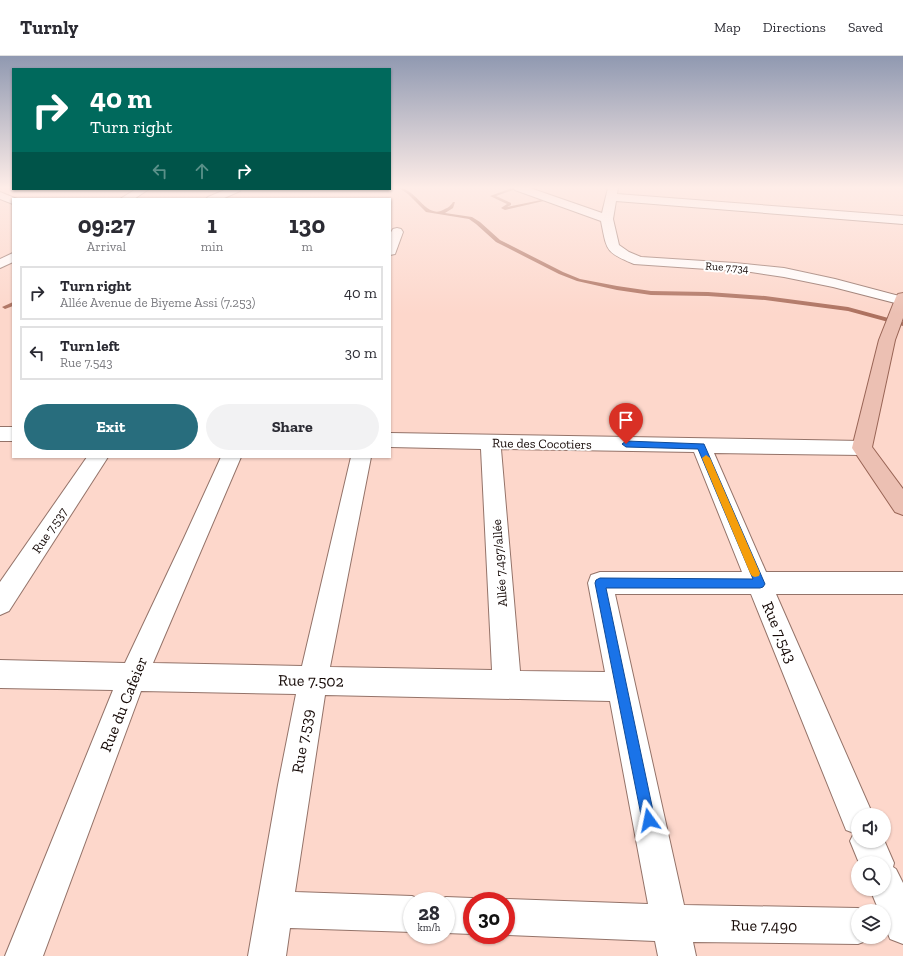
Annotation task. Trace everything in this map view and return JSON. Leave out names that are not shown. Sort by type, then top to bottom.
[{"type":"main road","points":[[901,304],[887,340],[862,448],[903,506]]},
{"type":"street","name":"Rue 7.734","points":[[609,230],[613,247],[624,256],[639,261],[746,268],[813,277],[849,286],[901,304]]},
{"type":"street","points":[[391,248],[397,232]]},
{"type":"street","points":[[0,264],[12,258]]},
{"type":"street","points":[[0,434],[12,434]]},
{"type":"street","name":"Rue des Cocotiers","points":[[391,440],[862,448]]},
{"type":"street","name":"Allée 7.497/allée","points":[[491,442],[507,684]]},
{"type":"street","name":"Rue 7.543","points":[[701,446],[854,808]]},
{"type":"street","name":"Rue 7.537","points":[[0,603],[97,458]]},
{"type":"street","name":"Rue du Cafeier","points":[[24,956],[133,676],[231,458]]},
{"type":"street","name":"Rue 7.539","points":[[268,956],[294,785],[313,680],[361,458]]},
{"type":"street","points":[[673,940],[600,583],[903,583]]},
{"type":"street","name":"Rue 7.502","points":[[0,674],[621,687]]},
{"type":"street","points":[[890,896],[903,926],[891,927]]},
{"type":"street","points":[[274,909],[403,914]]},
{"type":"street","name":"Rue 7.490","points":[[515,918],[673,940],[851,927]]},
{"type":"waterway","points":[[486,230],[498,241],[507,246],[561,273],[579,280],[651,293],[708,294],[765,298],[848,309],[903,324]]},
{"type":"waterway","points":[[5,307],[12,304]]},
{"type":"slow traffic","points":[[706,458],[755,573]]},
{"type":"route","points":[[626,444],[701,446],[760,584],[600,583],[649,820]]}]
